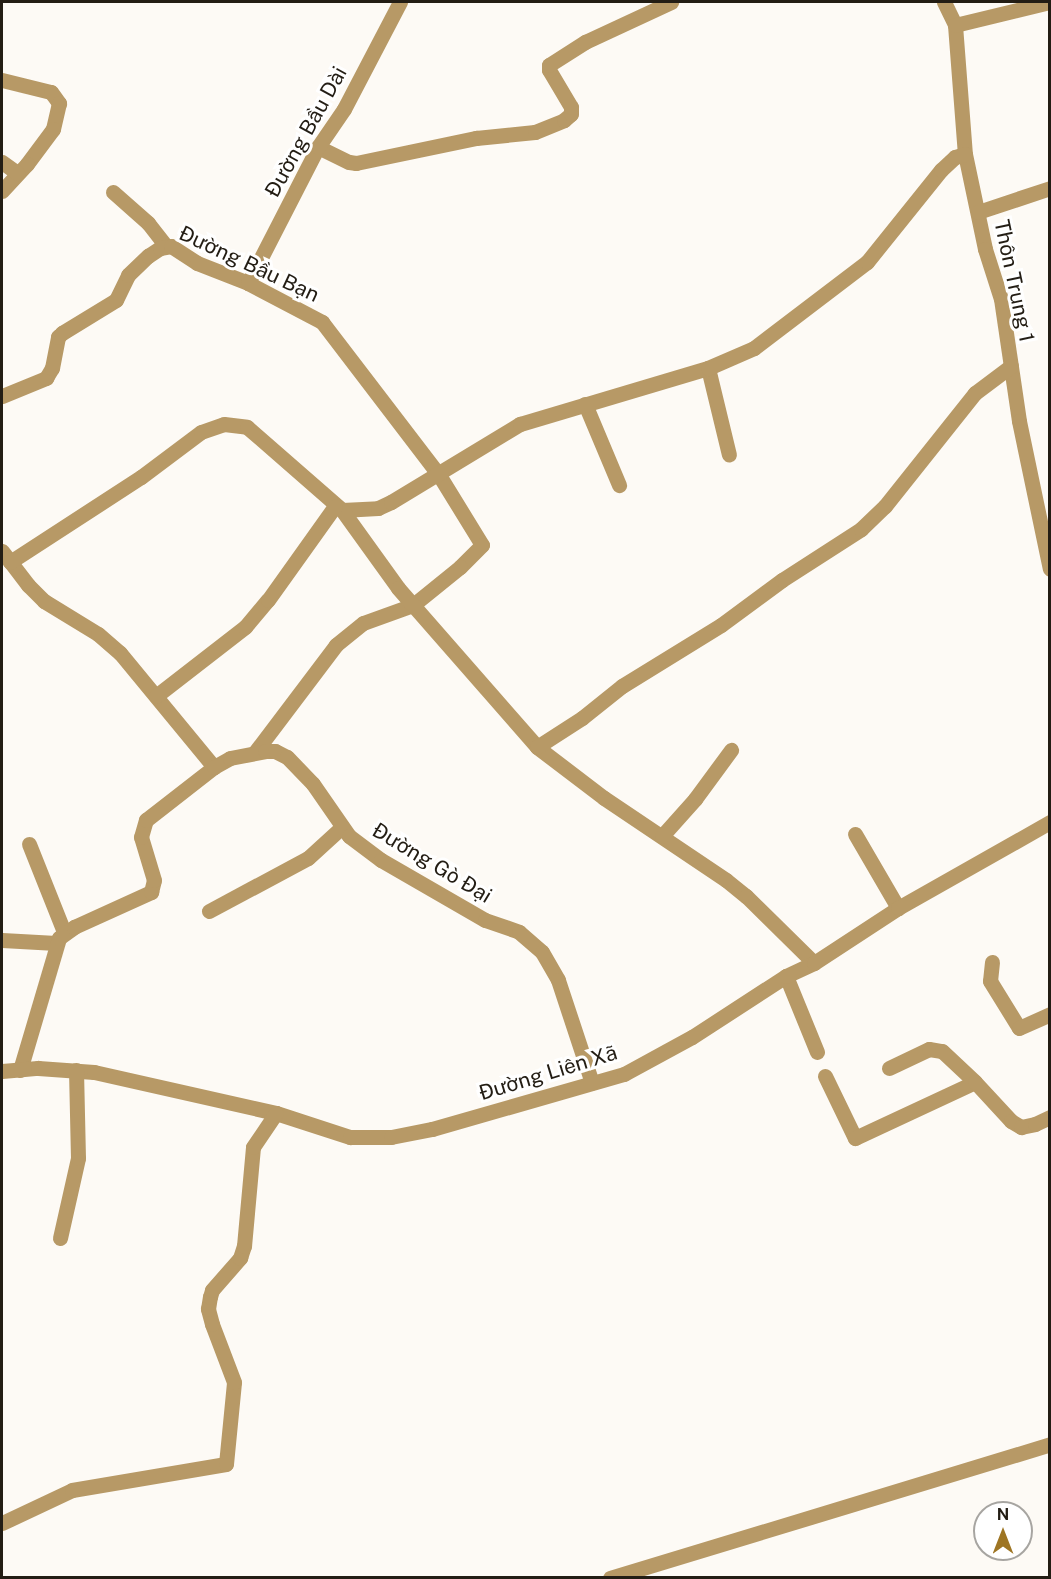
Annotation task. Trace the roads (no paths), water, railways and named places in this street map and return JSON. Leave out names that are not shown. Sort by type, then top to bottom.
[{"type":"street","name":"Đường Bầu Dài","points":[[248,283],[318,147],[344,109],[399,2]]},
{"type":"street","points":[[318,147],[356,163],[476,138],[535,132],[564,120],[571,114],[571,107],[549,70],[549,65],[585,42],[671,2]]},
{"type":"street","name":"Thôn Trung 1","points":[[944,2],[955,25],[965,154],[985,249],[1001,299],[1019,421],[1043,496],[1050,569]]},
{"type":"street","points":[[955,25],[1050,2]]},
{"type":"street","points":[[2,80],[51,92],[59,103],[53,129],[2,191]]},
{"type":"street","points":[[339,508],[378,508],[439,475],[519,424],[708,368],[754,348],[867,262],[941,170],[955,157],[965,154]]},
{"type":"street","points":[[2,162],[17,173]]},
{"type":"street","points":[[978,212],[1050,188]]},
{"type":"street","points":[[113,192],[148,224],[166,246]]},
{"type":"street","name":"Đường Bầu Bạn","points":[[2,396],[46,378],[52,368],[58,337],[116,300],[128,275],[148,256],[166,246],[171,246],[197,263],[248,283],[322,322],[439,475],[482,545],[460,567],[413,605]]},
{"type":"street","points":[[537,747],[582,718],[622,686],[721,625],[782,580],[861,529],[893,497],[975,393],[1011,366]]},
{"type":"street","points":[[708,368],[729,455]]},
{"type":"street","points":[[585,404],[619,485]]},
{"type":"street","points":[[214,767],[109,642],[44,601],[28,585],[6,556],[141,477],[201,432],[224,424],[247,427],[339,508],[413,605],[537,747],[604,798],[746,896],[814,963]]},
{"type":"street","points":[[156,696],[245,627],[339,508]]},
{"type":"street","points":[[255,752],[336,645],[363,623],[413,605]]},
{"type":"street","points":[[662,836],[695,799],[731,750]]},
{"type":"street","name":"Đường Gò Đại","points":[[60,938],[151,892],[153,880],[141,837],[146,819],[214,767],[230,758],[255,752],[275,751],[287,757],[313,784],[342,827],[381,860],[485,920],[519,932],[542,951],[558,980],[592,1083]]},
{"type":"street","name":"Đường Liên Xã","points":[[2,1071],[76,1070],[276,1113],[351,1137],[391,1137],[432,1129],[624,1074],[662,1055],[786,976],[814,963],[898,908],[1050,822]]},
{"type":"street","points":[[209,911],[308,858],[342,827]]},
{"type":"street","points":[[855,834],[898,908]]},
{"type":"street","points":[[20,1070],[60,938],[29,844]]},
{"type":"street","points":[[2,940],[60,938]]},
{"type":"street","points":[[992,962],[990,981],[1019,1028],[1050,1014]]},
{"type":"street","points":[[786,976],[817,1052]]},
{"type":"street","points":[[889,1068],[929,1049],[942,1051],[1011,1121],[1021,1127],[1050,1117]]},
{"type":"street","points":[[60,1238],[78,1158],[76,1070]]},
{"type":"street","points":[[825,1076],[855,1138],[975,1082]]},
{"type":"street","points":[[2,1523],[72,1490],[226,1464],[234,1382],[208,1309],[212,1290],[240,1258],[244,1246],[253,1147],[276,1113]]},
{"type":"street","points":[[610,1578],[1050,1444]]}]
